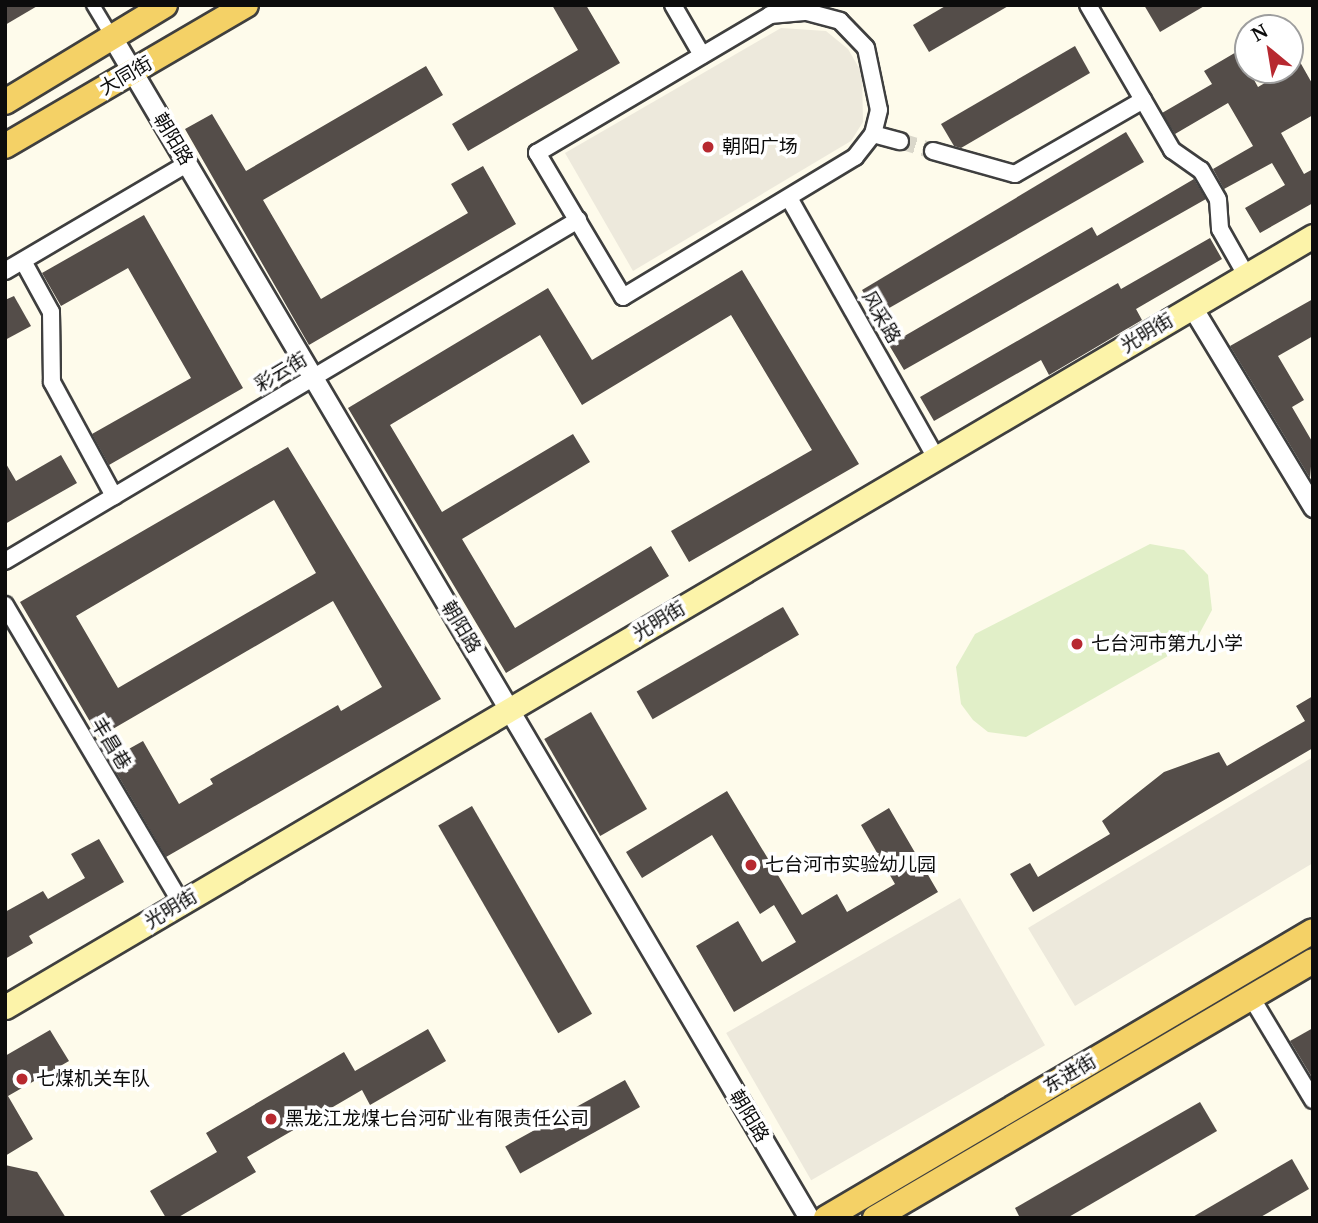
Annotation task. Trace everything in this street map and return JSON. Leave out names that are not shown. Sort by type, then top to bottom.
[{"type":"main road","name":"大同街","points":[[5,102],[165,5]]},
{"type":"main road","name":"大同街","points":[[5,146],[247,5]]},
{"type":"main road","name":"光明街","points":[[5,1007],[1313,236]]},
{"type":"main road","name":"东进街","points":[[827,1218],[1313,931]]},
{"type":"main road","name":"东进街","points":[[875,1218],[1313,961]]},
{"type":"street","points":[[93,5],[112,37]]},
{"type":"street","points":[[673,5],[702,55]]},
{"type":"street","points":[[1088,5],[1172,149],[1201,170],[1218,200],[1220,229],[1246,275]]},
{"type":"street","points":[[807,12],[840,22],[866,48],[876,77],[879,110],[873,134],[855,157],[623,297],[537,153],[702,55],[770,15],[807,12]]},
{"type":"street","name":"朝阳路","points":[[112,37],[809,1218]]},
{"type":"street","points":[[933,151],[1015,174],[1143,100]]},
{"type":"street","points":[[873,134],[900,141]]},
{"type":"street","points":[[5,271],[188,163]]},
{"type":"street","name":"风采路","points":[[789,198],[936,458]]},
{"type":"street","name":"彩云街","points":[[5,561],[578,220]]},
{"type":"street","points":[[23,261],[51,312],[52,382],[114,496]]},
{"type":"street","points":[[1192,307],[1307,487],[1313,507]]},
{"type":"street","name":"丰昌巷","points":[[5,605],[181,903]]},
{"type":"street","points":[[1251,997],[1313,1100]]},
{"type":"green space","name":"七台河市第九小学","points":[[1150,544],[1184,550],[1208,575],[1212,610],[1196,640],[1026,737],[988,732],[973,720],[961,704],[956,667],[975,634]]},
{"type":"shaded area","name":"朝阳广场","points":[[781,28],[826,31],[848,49],[862,73],[863,122],[851,141],[633,271],[565,153]]},
{"type":"shaded area","points":[[1313,757],[1313,863],[1075,1006],[1028,928]]},
{"type":"shaded area","points":[[960,898],[1045,1045],[811,1180],[726,1033]]},
{"type":"building","points":[[5,5],[39,5],[5,25]]},
{"type":"building","points":[[552,5],[586,5],[620,63],[468,151],[452,124],[578,50]]},
{"type":"building","points":[[947,5],[1010,5],[929,52],[913,25]]},
{"type":"building","points":[[1144,5],[1206,5],[1160,32]]},
{"type":"building","points":[[1075,46],[1090,73],[961,148],[954,146],[941,124]]},
{"type":"building","points":[[1234,53],[1234,84],[1256,84],[1258,87],[1263,84],[1304,84],[1304,69],[1313,85],[1313,115],[1281,133],[1304,174],[1313,169],[1313,203],[1260,233],[1245,208],[1285,185],[1272,163],[1224,189],[1213,169],[1253,146],[1228,103],[1175,134],[1162,113],[1212,84],[1204,71]]},
{"type":"building","points":[[426,66],[443,95],[263,200],[321,299],[468,213],[451,184],[483,166],[516,224],[309,345],[185,129],[212,114],[246,171]]},
{"type":"building","points":[[1126,132],[1144,162],[877,315],[862,290]]},
{"type":"building","points":[[1194,179],[1206,199],[904,370],[889,345],[1092,227],[1097,236]]},
{"type":"building","points":[[144,215],[243,388],[109,465],[92,434],[191,378],[128,268],[61,306],[42,273]]},
{"type":"building","points":[[1210,238],[1222,259],[1136,309],[1142,320],[1049,375],[1041,360],[934,421],[920,397],[1118,283],[1121,289]]},
{"type":"building","points":[[742,270],[859,464],[689,562],[671,531],[812,450],[731,315],[582,405],[540,335],[390,425],[442,512],[573,434],[590,462],[462,539],[515,628],[651,546],[669,576],[506,673],[348,408],[548,288],[592,360]]},
{"type":"building","points":[[14,296],[31,326],[5,340],[5,300]]},
{"type":"building","points":[[1313,299],[1313,336],[1278,356],[1304,400],[1292,407],[1313,443],[1310,478],[1230,346]]},
{"type":"building","points":[[288,447],[441,699],[166,857],[109,760],[143,741],[179,804],[213,784],[210,779],[338,705],[341,711],[382,687],[333,601],[99,737],[20,602]],"holes":[[[274,500],[316,573],[118,688],[76,616]]]},
{"type":"building","points":[[61,455],[77,483],[5,524],[5,462],[16,481]]},
{"type":"building","points":[[783,607],[799,635],[653,719],[637,692]]},
{"type":"building","points":[[1313,696],[1313,748],[1033,912],[1010,874],[1030,863],[1038,877],[1110,834],[1102,821],[1164,772],[1219,752],[1227,766],[1305,721],[1296,706]]},
{"type":"building","points":[[591,712],[647,809],[600,836],[544,739]]},
{"type":"building","points":[[727,791],[802,915],[837,894],[847,912],[895,884],[861,825],[889,808],[938,892],[734,1012],[696,946],[738,921],[762,962],[796,942],[774,905],[760,914],[712,835],[642,878],[626,852]]},
{"type":"building","points":[[472,806],[592,1014],[558,1033],[438,826]]},
{"type":"building","points":[[99,839],[124,882],[29,936],[33,943],[5,959],[5,912],[43,891],[48,899],[85,878],[71,854]]},
{"type":"building","points":[[1313,1028],[1313,1079],[1290,1041]]},
{"type":"building","name":"黑龙江龙煤七台河矿业有限责任公司","points":[[428,1029],[446,1061],[370,1105],[362,1090],[247,1157],[256,1172],[177,1218],[166,1218],[150,1191],[217,1152],[206,1133],[344,1052],[355,1071]]},
{"type":"building","name":"七煤机关车队","points":[[50,1030],[69,1061],[8,1096],[33,1139],[5,1156],[5,1056]]},
{"type":"building","points":[[625,1080],[640,1107],[520,1174],[505,1146]]},
{"type":"building","points":[[1200,1102],[1217,1131],[1067,1218],[1020,1218],[1015,1208]]},
{"type":"building","points":[[1292,1159],[1309,1189],[1259,1218],[1191,1218]]},
{"type":"building","points":[[5,1165],[37,1172],[66,1218],[5,1218]]},
{"type":"tunnel","points":[[900,141],[933,151]]},
{"type":"place","name":"朝阳广场","points":[[708,147]]},
{"type":"place","name":"七台河市第九小学","points":[[1077,644]]},
{"type":"place","name":"七台河市实验幼儿园","points":[[751,865]]},
{"type":"place","name":"七煤机关车队","points":[[22,1079]]},
{"type":"place","name":"黑龙江龙煤七台河矿业有限责任公司","points":[[271,1119]]}]
